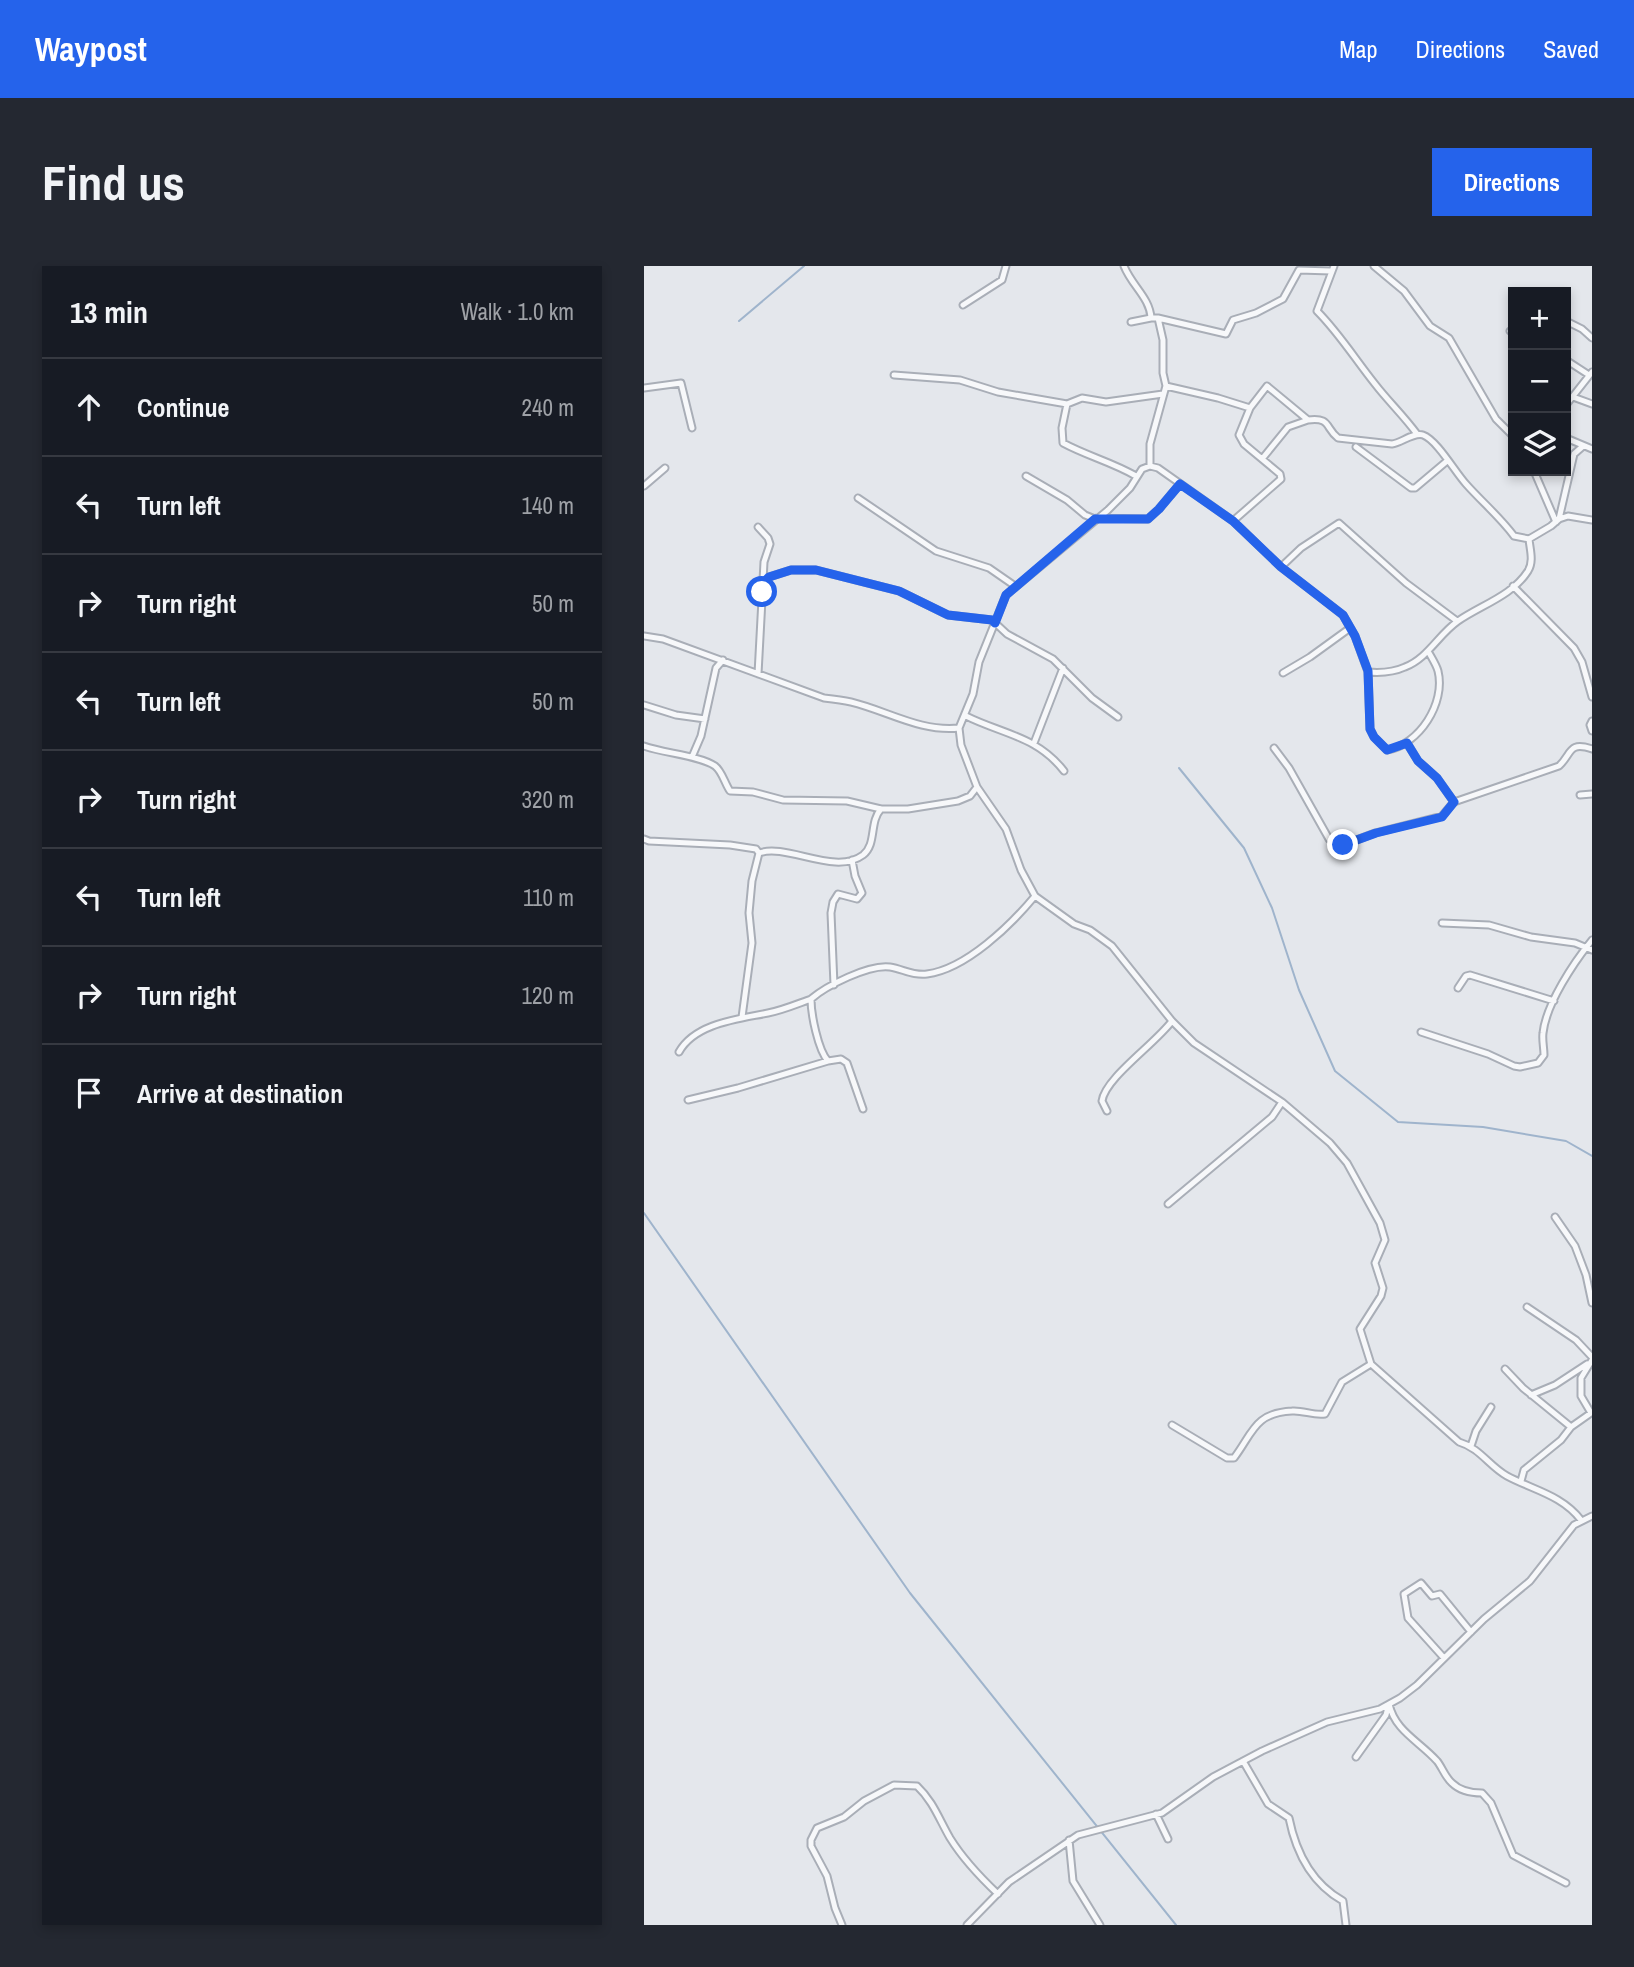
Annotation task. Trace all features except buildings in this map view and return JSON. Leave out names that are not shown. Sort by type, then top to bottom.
[{"type":"street","points":[[963,305],[1002,280],[1006,266]]},
{"type":"street","points":[[1124,266],[1128,277],[1150,306],[1163,340],[1163,373],[1166,386],[1150,444],[1150,466]]},
{"type":"street","points":[[1374,266],[1404,291],[1430,326],[1449,338],[1496,419],[1508,431]]},
{"type":"street","points":[[1131,322],[1154,318],[1226,334],[1233,320],[1256,313],[1283,299],[1299,270],[1332,269],[1317,311],[1417,435]]},
{"type":"street","points":[[1571,323],[1592,338]]},
{"type":"street","points":[[1571,363],[1591,373],[1571,399]]},
{"type":"street","points":[[894,375],[960,380],[998,392],[1067,404],[1082,398],[1106,402],[1163,394]]},
{"type":"street","points":[[644,388],[681,383],[692,428]]},
{"type":"street","points":[[1166,386],[1250,408]]},
{"type":"street","points":[[1233,521],[1281,479],[1280,474],[1244,444],[1239,435],[1250,408],[1267,386],[1308,420]]},
{"type":"street","points":[[1573,397],[1592,404]]},
{"type":"street","points":[[1067,404],[1062,428],[1063,443],[1077,451],[1115,463],[1136,476]]},
{"type":"street","points":[[1262,459],[1288,427],[1308,420],[1324,421],[1335,436],[1350,440],[1392,444],[1423,435],[1434,443],[1467,485],[1498,515],[1514,536],[1529,539],[1568,516],[1592,520]]},
{"type":"street","points":[[1571,441],[1592,449]]},
{"type":"street","points":[[1356,447],[1410,488],[1415,488],[1447,461]]},
{"type":"street","points":[[1557,521],[1574,454],[1582,447]]},
{"type":"street","points":[[1428,651],[1438,669],[1440,686],[1436,703],[1427,721],[1407,743],[1387,750],[1370,729],[1368,671],[1343,615],[1281,567],[1233,521],[1158,468],[1150,466],[1143,469],[1130,488],[1096,519],[1015,586],[1002,602],[979,662],[966,716],[959,727],[961,745],[977,786],[1006,829],[1021,870],[1035,896],[1074,924],[1090,930],[1112,946],[1172,1021],[1194,1044],[1282,1102],[1330,1143],[1347,1163],[1384,1233],[1385,1240],[1375,1263],[1383,1288],[1381,1296],[1360,1329],[1371,1364],[1459,1442],[1471,1446],[1504,1475],[1557,1499],[1573,1510],[1581,1520]]},
{"type":"street","points":[[644,486],[664,468]]},
{"type":"street","points":[[1026,476],[1096,519],[1148,519],[1180,484]]},
{"type":"street","points":[[1536,476],[1557,521]]},
{"type":"street","points":[[858,498],[936,551],[989,568],[1015,586]]},
{"type":"street","points":[[1281,567],[1301,548],[1339,523],[1406,583],[1457,621]]},
{"type":"street","points":[[758,527],[770,544],[764,562],[763,621],[758,674]]},
{"type":"street","points":[[1368,671],[1392,671],[1406,667],[1428,651],[1457,621],[1513,586],[1529,570],[1532,562],[1529,539]]},
{"type":"street","points":[[763,583],[769,577],[791,570],[816,570],[899,591],[948,615],[992,620],[1024,645],[1053,659],[1092,698],[1118,717]]},
{"type":"street","points":[[1513,586],[1574,648],[1582,662],[1592,697]]},
{"type":"street","points":[[1283,673],[1350,628]]},
{"type":"street","points":[[644,636],[663,639],[824,698],[851,702],[921,726],[937,729],[959,727]]},
{"type":"street","points":[[692,757],[705,719],[716,668],[723,660]]},
{"type":"street","points":[[1034,743],[1063,668]]},
{"type":"street","points":[[644,705],[676,715],[705,719]]},
{"type":"street","points":[[966,716],[1034,743],[1064,771]]},
{"type":"street","points":[[1592,721],[1592,731]]},
{"type":"street","points":[[1407,743],[1418,761],[1437,778],[1454,802]]},
{"type":"street","points":[[644,746],[660,752],[692,757],[715,766],[730,791],[752,792],[783,800],[847,801],[881,810],[908,809],[958,801],[970,796],[977,786]]},
{"type":"street","points":[[1273,748],[1289,768],[1329,839],[1343,845],[1376,833],[1442,817],[1454,802],[1559,766],[1568,752],[1575,747],[1585,746],[1592,749]]},
{"type":"street","points":[[1580,795],[1592,794]]},
{"type":"street","points":[[759,853],[771,851],[820,860],[852,860],[864,854],[870,844],[877,814],[881,810]]},
{"type":"street","points":[[644,839],[730,845],[756,849],[759,853]]},
{"type":"street","points":[[742,1017],[752,943],[749,922],[751,892],[759,853]]},
{"type":"street","points":[[834,985],[831,913],[833,902],[838,894],[857,899],[862,894],[852,860]]},
{"type":"street","points":[[679,1052],[684,1042],[693,1035],[742,1017],[769,1013],[811,999],[834,985],[870,970],[890,967],[915,974],[930,974],[953,964],[981,949],[1023,911],[1035,896]]},
{"type":"street","points":[[1442,923],[1489,925],[1531,937],[1575,943],[1589,949]]},
{"type":"street","points":[[1421,1032],[1520,1067],[1538,1063],[1543,1059],[1543,1032],[1554,1001],[1589,949],[1592,940]]},
{"type":"street","points":[[1458,988],[1466,976],[1470,975],[1554,1001]]},
{"type":"street","points":[[811,999],[819,1043],[828,1061]]},
{"type":"street","points":[[1107,1111],[1102,1101],[1107,1087],[1172,1021]]},
{"type":"street","points":[[688,1100],[841,1059],[848,1063],[863,1109]]},
{"type":"street","points":[[1168,1204],[1272,1117],[1282,1102]]},
{"type":"street","points":[[1555,1217],[1575,1246],[1586,1275],[1592,1303]]},
{"type":"street","points":[[1527,1307],[1576,1340],[1591,1360]]},
{"type":"street","points":[[1531,1395],[1555,1385],[1591,1360]]},
{"type":"street","points":[[1521,1481],[1524,1470],[1561,1440],[1571,1427],[1591,1413],[1581,1396],[1581,1378],[1591,1360]]},
{"type":"street","points":[[1172,1425],[1227,1458],[1234,1458],[1254,1425],[1261,1419],[1291,1410],[1325,1414],[1342,1382],[1371,1364]]},
{"type":"street","points":[[1505,1368],[1531,1395],[1571,1427]]},
{"type":"street","points":[[1471,1446],[1476,1431],[1491,1406]]},
{"type":"street","points":[[967,1925],[1009,1882],[1069,1840],[1104,1827],[1162,1813],[1213,1777],[1243,1761],[1327,1723],[1380,1709],[1389,1704],[1417,1685],[1471,1632],[1530,1581],[1568,1531],[1581,1520],[1592,1516]]},
{"type":"street","points":[[1444,1658],[1408,1618],[1404,1594],[1421,1583],[1432,1596],[1440,1594],[1471,1632]]},
{"type":"street","points":[[1356,1756],[1386,1716],[1389,1704]]},
{"type":"street","points":[[1389,1704],[1392,1718],[1398,1727],[1440,1764],[1451,1783],[1468,1793],[1482,1793],[1490,1803],[1513,1855],[1566,1883]]},
{"type":"street","points":[[1243,1761],[1268,1804],[1289,1818],[1292,1836],[1314,1880],[1343,1901],[1346,1925]]},
{"type":"street","points":[[842,1925],[827,1876],[811,1846],[811,1840],[817,1828],[844,1817],[864,1801],[894,1785],[918,1786],[931,1798],[951,1839],[977,1874],[998,1894]]},
{"type":"street","points":[[1156,1814],[1168,1839]]},
{"type":"street","points":[[1069,1840],[1073,1881],[1100,1925]]},
{"type":"waterway","points":[[739,321],[804,266]]},
{"type":"waterway","points":[[1179,768],[1244,848],[1272,908],[1299,990],[1335,1071],[1398,1122],[1483,1127],[1566,1141],[1592,1156]]},
{"type":"waterway","points":[[644,1213],[910,1593],[1176,1925]]},
{"type":"route","points":[[762,592],[763,583],[773,575],[791,570],[816,570],[899,591],[948,615],[992,620],[995,623],[1006,595],[1095,519],[1148,519],[1180,484],[1233,521],[1281,567],[1343,615],[1355,636],[1368,671],[1370,729],[1374,737],[1387,750],[1407,743],[1412,754],[1437,778],[1454,802],[1442,817],[1376,833],[1343,845]]}]
